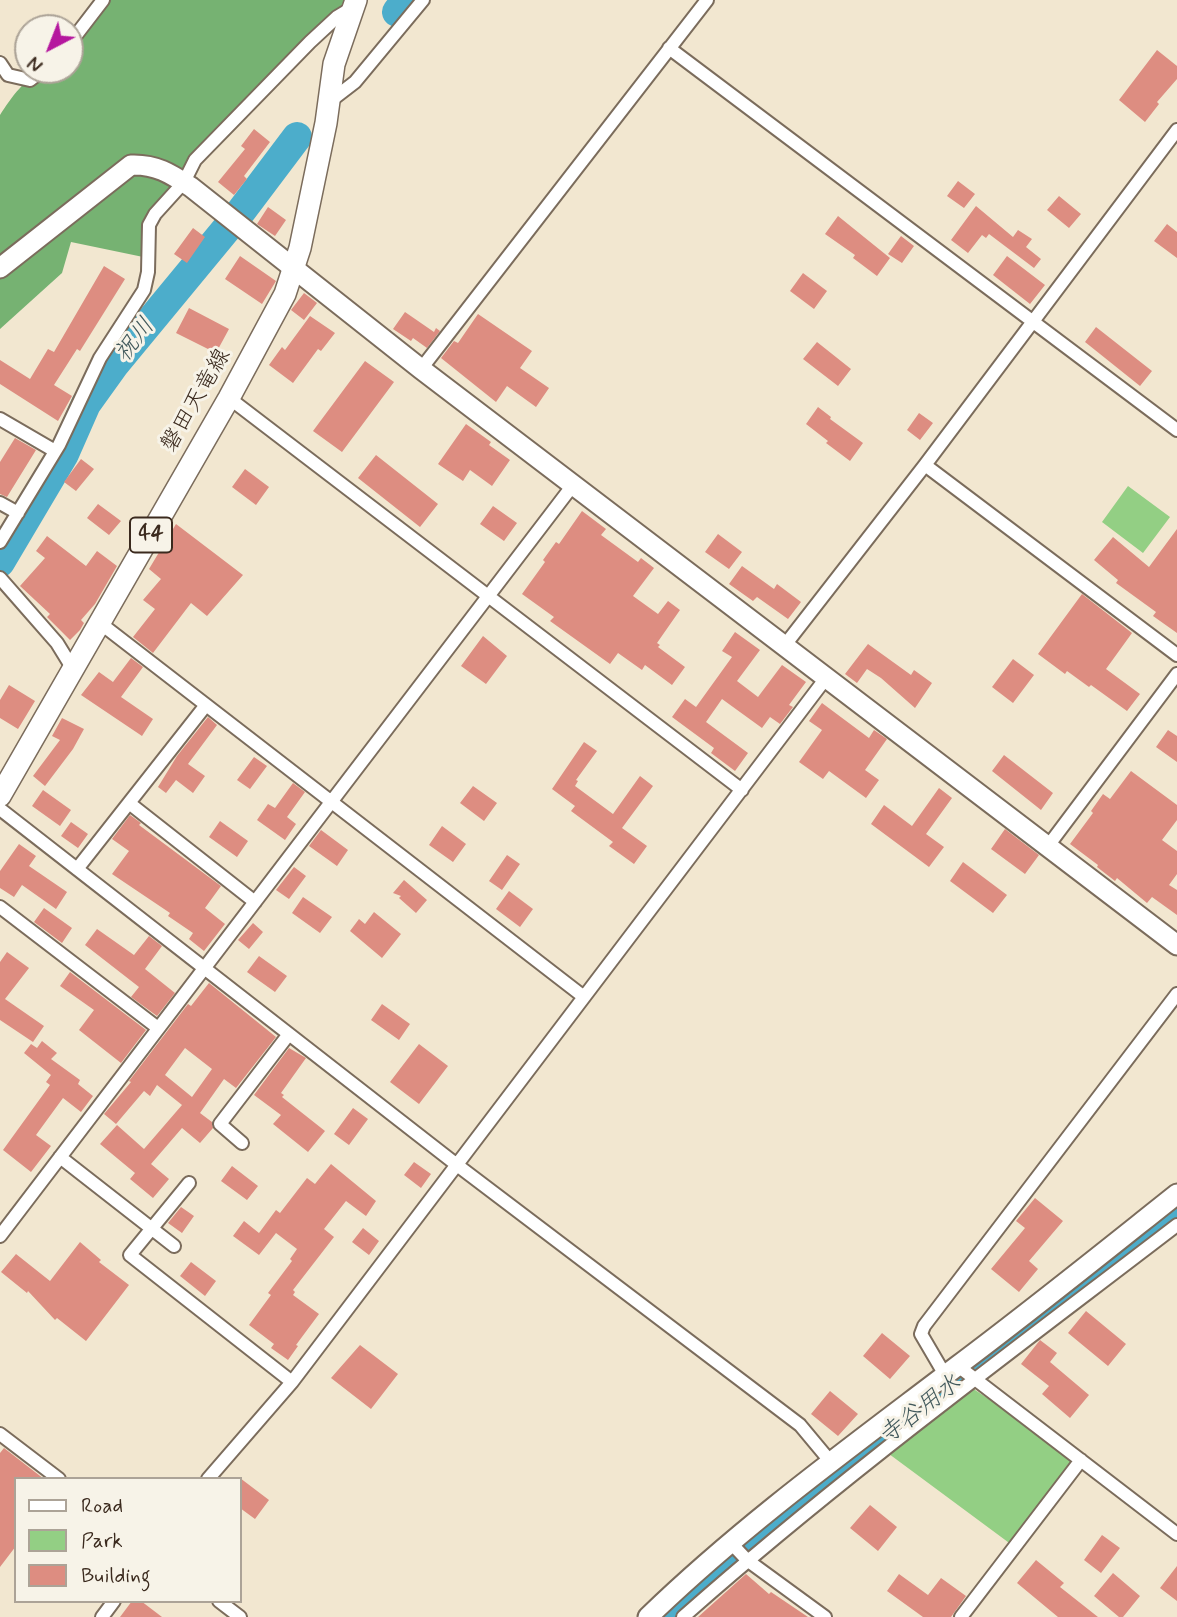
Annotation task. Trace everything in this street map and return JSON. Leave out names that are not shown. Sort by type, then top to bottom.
[{"type":"main road","name":"磐田天竜線","points":[[0,796],[229,398],[285,294],[294,270],[329,102],[334,64],[354,4]]},
{"type":"street","points":[[84,25],[103,0]]},
{"type":"street","points":[[329,102],[355,82],[423,0]]},
{"type":"street","points":[[421,369],[707,0]]},
{"type":"street","points":[[0,542],[55,451],[100,358],[144,290],[148,272],[149,225],[155,214],[184,183],[195,160],[310,42],[354,4]]},
{"type":"street","points":[[669,48],[1177,430]]},
{"type":"street","points":[[0,63],[8,75],[14,76]]},
{"type":"street","points":[[785,645],[925,465],[1177,130]]},
{"type":"street","points":[[0,268],[131,165],[142,164],[164,170],[1177,945]]},
{"type":"street","points":[[229,398],[742,790]]},
{"type":"street","points":[[0,419],[55,451]]},
{"type":"street","points":[[925,465],[1177,655]]},
{"type":"street","points":[[0,1236],[573,485]]},
{"type":"street","points":[[0,503],[18,513]]},
{"type":"street","points":[[0,578],[57,643],[73,669]]},
{"type":"street","points":[[100,623],[584,997]]},
{"type":"street","points":[[1048,846],[1177,674]]},
{"type":"street","points":[[210,1477],[292,1382],[826,678]]},
{"type":"street","points":[[77,869],[206,705]]},
{"type":"street","points":[[129,803],[255,902]]},
{"type":"street","points":[[0,809],[457,1165],[800,1424],[830,1461]]},
{"type":"street","points":[[0,907],[158,1028]]},
{"type":"street","points":[[1177,995],[924,1326],[921,1334],[954,1369],[975,1379],[1177,1534]]},
{"type":"street","points":[[242,1143],[220,1124],[289,1034]]},
{"type":"street","points":[[60,1157],[174,1246]]},
{"type":"street","points":[[189,1183],[130,1255],[292,1382]]},
{"type":"street","points":[[683,1617],[739,1552],[830,1461],[954,1369],[1177,1194]]},
{"type":"street","points":[[648,1617],[975,1379],[1177,1225]]},
{"type":"street","points":[[0,1434],[56,1477]]},
{"type":"street","points":[[961,1617],[1081,1460]]},
{"type":"street","points":[[739,1552],[825,1617]]},
{"type":"street","points":[[222,1603],[240,1617]]},
{"type":"green space","points":[[103,0],[357,0],[184,182],[149,225],[148,258],[71,242],[62,273],[0,329],[0,115],[24,84],[84,84],[84,28]]},
{"type":"green space","points":[[1128,486],[1170,517],[1143,553],[1102,522]]},
{"type":"green space","points":[[1177,1194],[1177,1223],[969,1386],[1081,1460],[1016,1548],[885,1451],[689,1617],[650,1617]]},
{"type":"building","points":[[1157,50],[1177,66],[1177,79],[1157,102],[1159,104],[1145,122],[1119,100]]},
{"type":"building","points":[[254,129],[270,142],[244,176],[247,179],[234,195],[218,182],[245,149],[241,146]]},
{"type":"building","points":[[958,181],[975,194],[964,208],[947,196]]},
{"type":"building","points":[[1059,196],[1081,214],[1069,228],[1047,210]]},
{"type":"building","points":[[976,206],[1013,237],[1018,230],[1032,239],[1026,247],[1041,259],[1034,268],[989,234],[986,238],[982,235],[968,253],[951,240]]},
{"type":"building","points":[[268,207],[286,220],[275,236],[257,224]]},
{"type":"building","points":[[838,216],[890,258],[877,276],[853,258],[855,255],[825,234]]},
{"type":"building","points":[[1167,224],[1177,232],[1177,258],[1154,241]]},
{"type":"building","points":[[193,228],[205,237],[187,263],[174,254]]},
{"type":"building","points":[[901,236],[914,246],[902,263],[888,254]]},
{"type":"building","points":[[240,256],[276,281],[262,304],[225,279]]},
{"type":"building","points":[[1007,256],[1045,285],[1030,304],[993,275]]},
{"type":"building","points":[[104,266],[125,279],[80,351],[77,349],[54,385],[72,396],[58,421],[0,384],[0,360],[30,379],[48,349],[54,352]]},
{"type":"building","points":[[803,273],[827,291],[814,309],[790,291]]},
{"type":"building","points":[[304,293],[317,303],[304,320],[291,310]]},
{"type":"building","points":[[189,308],[229,329],[216,353],[176,333]]},
{"type":"building","points":[[405,312],[434,332],[436,328],[440,331],[427,348],[393,329]]},
{"type":"building","points":[[478,314],[532,351],[520,368],[549,388],[536,407],[507,386],[496,402],[441,358],[454,341],[458,343]]},
{"type":"building","points":[[310,316],[335,333],[321,351],[318,349],[293,383],[269,365],[282,347],[285,350]]},
{"type":"building","points":[[1096,327],[1152,371],[1140,386],[1085,342]]},
{"type":"building","points":[[817,342],[851,369],[838,386],[803,359]]},
{"type":"building","points":[[365,361],[394,382],[342,452],[313,431]]},
{"type":"building","points":[[818,407],[863,443],[850,461],[806,424]]},
{"type":"building","points":[[919,413],[933,423],[920,440],[907,430]]},
{"type":"building","points":[[466,424],[510,460],[492,486],[470,470],[463,481],[438,464]]},
{"type":"building","points":[[15,438],[36,450],[7,497],[0,494],[0,462]]},
{"type":"building","points":[[376,455],[438,504],[420,527],[358,478]]},
{"type":"building","points":[[81,459],[94,469],[76,491],[64,482]]},
{"type":"building","points":[[245,469],[269,487],[256,505],[232,487]]},
{"type":"building","points":[[98,504],[121,521],[109,535],[87,518]]},
{"type":"building","points":[[493,506],[517,523],[504,541],[480,524]]},
{"type":"building","points":[[582,511],[606,529],[601,535],[638,562],[641,558],[654,568],[633,596],[658,614],[668,601],[680,610],[657,643],[660,645],[658,647],[685,667],[672,685],[645,665],[642,670],[618,653],[610,664],[550,621],[554,617],[522,594],[556,542],[559,544]]},
{"type":"building","points":[[176,524],[243,575],[207,616],[191,603],[153,653],[133,637],[155,609],[143,600],[161,579],[149,569]]},
{"type":"building","points":[[1177,529],[1177,633],[1153,616],[1156,612],[1116,583],[1118,580],[1094,560],[1113,537],[1149,567]]},
{"type":"building","points":[[718,534],[742,552],[729,569],[705,552]]},
{"type":"building","points":[[47,536],[86,566],[97,551],[117,566],[95,604],[81,620],[84,623],[80,630],[70,640],[47,617],[50,614],[20,586],[45,558],[36,551]]},
{"type":"building","points":[[742,566],[774,589],[777,584],[801,602],[788,619],[757,597],[753,601],[729,584]]},
{"type":"building","points":[[1082,594],[1132,633],[1106,669],[1140,694],[1127,711],[1091,685],[1089,687],[1067,671],[1065,674],[1038,654]]},
{"type":"building","points":[[735,632],[760,650],[737,681],[758,697],[782,665],[806,682],[789,705],[793,707],[780,724],[770,717],[762,728],[722,699],[706,722],[748,753],[735,771],[711,753],[714,748],[672,717],[685,699],[696,707],[732,657],[722,651]]},
{"type":"building","points":[[483,636],[507,656],[486,684],[461,666]]},
{"type":"building","points":[[868,644],[911,675],[914,670],[932,683],[915,708],[867,669],[857,683],[845,674]]},
{"type":"building","points":[[131,658],[143,667],[121,697],[153,719],[142,736],[81,695],[99,672],[113,682]]},
{"type":"building","points":[[1013,659],[1034,675],[1013,703],[992,687]]},
{"type":"building","points":[[9,685],[35,701],[18,729],[0,718],[0,700]]},
{"type":"building","points":[[822,703],[869,738],[874,730],[887,739],[865,770],[879,780],[866,798],[829,771],[823,779],[799,762],[822,730],[809,721]]},
{"type":"building","points":[[208,717],[217,725],[188,764],[205,776],[193,793],[176,780],[166,793],[158,787],[177,756]]},
{"type":"building","points":[[62,718],[84,729],[73,749],[45,786],[33,776],[60,740],[52,736]]},
{"type":"building","points":[[1168,730],[1177,736],[1177,762],[1156,747]]},
{"type":"building","points":[[584,742],[597,751],[576,780],[578,781],[575,786],[613,814],[640,776],[653,786],[622,828],[647,846],[634,864],[609,846],[613,842],[571,811],[575,806],[552,789]]},
{"type":"building","points":[[1004,755],[1053,793],[1041,810],[992,771]]},
{"type":"building","points":[[254,757],[267,766],[250,789],[237,780]]},
{"type":"building","points":[[1131,771],[1177,805],[1177,820],[1162,840],[1177,851],[1177,874],[1169,885],[1177,890],[1177,915],[1152,897],[1147,903],[1070,844],[1093,813],[1091,811],[1103,794],[1110,799]]},
{"type":"building","points":[[293,783],[305,792],[287,817],[296,824],[285,840],[257,820],[268,804],[275,808]]},
{"type":"building","points":[[473,786],[497,803],[484,821],[460,803]]},
{"type":"building","points":[[939,788],[952,798],[926,834],[944,847],[929,867],[871,824],[884,805],[912,826]]},
{"type":"building","points":[[43,790],[71,810],[60,826],[32,806]]},
{"type":"building","points":[[130,815],[141,823],[139,825],[221,886],[205,908],[225,924],[204,951],[189,939],[193,933],[168,916],[170,913],[112,874],[129,851],[112,839]]},
{"type":"building","points":[[220,821],[248,841],[237,857],[209,837]]},
{"type":"building","points":[[71,822],[88,834],[78,848],[61,836]]},
{"type":"building","points":[[442,826],[466,844],[453,862],[429,845]]},
{"type":"building","points":[[1005,829],[1039,855],[1025,874],[991,849]]},
{"type":"building","points":[[321,830],[348,850],[337,866],[309,846]]},
{"type":"building","points":[[19,844],[36,856],[29,866],[67,892],[56,909],[22,885],[14,897],[0,888],[0,871]]},
{"type":"building","points":[[507,855],[520,864],[502,890],[489,881]]},
{"type":"building","points":[[963,862],[1007,895],[993,913],[950,881]]},
{"type":"building","points":[[294,867],[306,876],[289,899],[276,890]]},
{"type":"building","points":[[404,880],[427,900],[416,913],[399,898],[401,896],[393,893]]},
{"type":"building","points":[[509,891],[533,909],[520,927],[496,909]]},
{"type":"building","points":[[303,897],[332,917],[320,933],[292,913]]},
{"type":"building","points":[[44,908],[72,928],[62,943],[34,922]]},
{"type":"building","points":[[374,912],[401,934],[382,958],[350,931],[359,919],[365,924]]},
{"type":"building","points":[[253,923],[263,932],[249,949],[238,940]]},
{"type":"building","points":[[97,929],[134,955],[149,936],[162,946],[145,969],[175,993],[157,1016],[131,997],[139,987],[85,945]]},
{"type":"building","points":[[7,952],[29,968],[5,999],[44,1026],[33,1042],[0,1020],[0,962]]},
{"type":"building","points":[[259,956],[287,976],[275,992],[247,972]]},
{"type":"building","points":[[70,972],[146,1030],[121,1063],[79,1030],[94,1010],[60,986]]},
{"type":"building","points":[[209,983],[276,1037],[236,1088],[224,1079],[200,1113],[212,1122],[213,1128],[200,1143],[182,1128],[151,1164],[169,1179],[153,1198],[130,1179],[135,1173],[100,1144],[117,1125],[144,1149],[182,1105],[157,1085],[150,1096],[144,1091],[116,1124],[104,1114],[188,1004],[191,1006]],"holes":[[[185,1048],[212,1069],[192,1097],[165,1075]]]},
{"type":"building","points":[[382,1004],[410,1024],[399,1040],[371,1020]]},
{"type":"building","points":[[42,1041],[57,1053],[51,1059],[80,1080],[78,1084],[93,1096],[81,1112],[63,1098],[36,1135],[51,1146],[31,1172],[3,1150],[50,1085],[46,1082],[51,1075],[24,1053],[31,1044],[37,1048]]},
{"type":"building","points":[[419,1044],[448,1066],[419,1104],[390,1082]]},
{"type":"building","points":[[289,1048],[306,1058],[281,1093],[284,1095],[282,1097],[325,1131],[308,1152],[273,1124],[281,1115],[254,1095]]},
{"type":"building","points":[[353,1108],[368,1119],[349,1145],[334,1134]]},
{"type":"building","points":[[414,1162],[431,1174],[421,1188],[404,1175]]},
{"type":"building","points":[[331,1164],[376,1201],[366,1216],[346,1201],[324,1229],[334,1237],[293,1290],[293,1295],[319,1314],[288,1360],[271,1348],[274,1344],[249,1325],[271,1295],[268,1293],[292,1261],[290,1259],[297,1249],[276,1233],[259,1255],[233,1236],[244,1221],[259,1233],[276,1210],[280,1213],[307,1178],[315,1184]]},
{"type":"building","points":[[232,1166],[258,1186],[247,1200],[221,1181]]},
{"type":"building","points":[[1035,1198],[1063,1221],[1029,1261],[1038,1269],[1019,1292],[991,1269],[1025,1228],[1016,1221]]},
{"type":"building","points":[[181,1207],[194,1216],[182,1233],[168,1223]]},
{"type":"building","points":[[363,1228],[379,1241],[369,1255],[352,1242]]},
{"type":"building","points":[[80,1242],[101,1260],[99,1262],[129,1285],[86,1341],[57,1318],[55,1320],[28,1291],[27,1293],[1,1272],[16,1254],[50,1281]]},
{"type":"building","points":[[191,1262],[216,1281],[205,1296],[180,1276]]},
{"type":"building","points":[[1086,1311],[1126,1344],[1108,1366],[1068,1333]]},
{"type":"building","points":[[882,1333],[910,1356],[890,1379],[863,1356]]},
{"type":"building","points":[[1040,1340],[1057,1353],[1050,1362],[1089,1395],[1070,1418],[1042,1394],[1049,1386],[1021,1364]]},
{"type":"building","points":[[360,1345],[398,1374],[371,1409],[331,1378]]},
{"type":"building","points":[[830,1391],[858,1414],[838,1436],[811,1414]]},
{"type":"building","points":[[4,1448],[41,1477],[14,1477],[14,1549],[0,1567],[0,1453]]},
{"type":"building","points":[[242,1480],[269,1500],[255,1519],[242,1509]]},
{"type":"building","points":[[870,1505],[897,1527],[878,1551],[850,1528]]},
{"type":"building","points":[[1102,1535],[1120,1548],[1101,1573],[1084,1560]]},
{"type":"building","points":[[1036,1560],[1064,1583],[1060,1587],[1098,1617],[1058,1617],[1017,1583]]},
{"type":"building","points":[[1177,1566],[1177,1601],[1160,1588]]},
{"type":"building","points":[[1113,1573],[1140,1596],[1123,1617],[1119,1617],[1094,1596]]},
{"type":"building","points":[[746,1574],[769,1594],[771,1592],[808,1617],[698,1617]]},
{"type":"building","points":[[899,1574],[928,1595],[941,1578],[966,1596],[951,1617],[923,1617],[887,1591]]},
{"type":"building","points":[[130,1603],[144,1603],[162,1617],[120,1617]]},
{"type":"waterway","name":"祝川","points":[[397,12],[406,0]]},
{"type":"waterway","name":"祝川","points":[[0,562],[64,454],[86,404],[114,365],[242,210],[297,137]]},
{"type":"waterway","name":"寺谷用水","points":[[672,1617],[755,1540],[961,1376],[1177,1212]]}]
